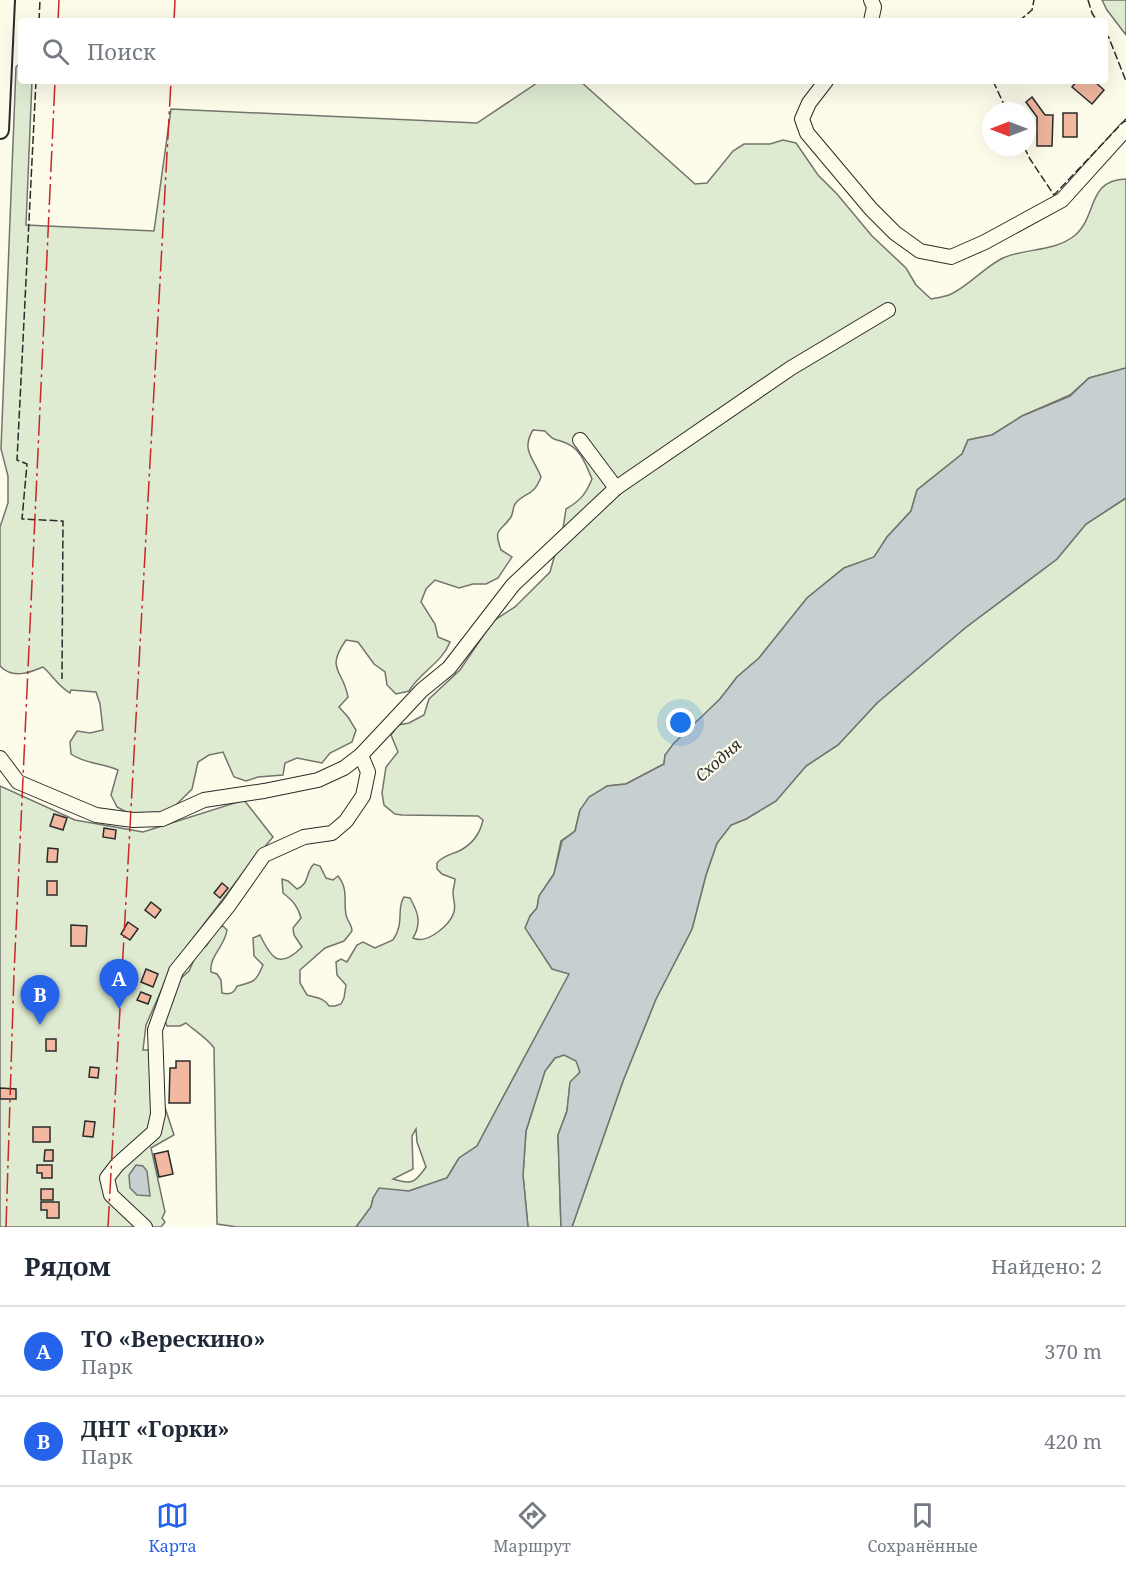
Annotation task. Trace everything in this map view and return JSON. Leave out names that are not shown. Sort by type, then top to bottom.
[{"type":"main road","points":[[0,130],[6,0]]},
{"type":"lane","points":[[871,0],[874,7],[872,18]]},
{"type":"lane","points":[[824,84],[809,103],[801,119],[807,134],[870,209],[895,233],[920,250],[951,257],[985,242],[1062,200],[1126,129]]},
{"type":"lane","points":[[0,758],[18,782],[96,815],[133,820],[162,819],[204,800],[318,780],[345,768],[361,755],[422,690],[449,668],[513,585],[616,488],[791,368],[888,310]]},
{"type":"lane","points":[[580,440],[616,488]]},
{"type":"lane","points":[[145,1227],[111,1195],[107,1178],[117,1165],[153,1132],[158,1114],[155,1030],[176,971],[229,905],[264,855],[304,837],[332,833],[346,821],[363,796],[368,772],[361,755]]},
{"type":"green space","points":[[1102,0],[1126,0],[1126,35],[1107,10]]},
{"type":"green space","points":[[18,65],[18,84],[32,84],[26,225],[154,231],[171,109],[477,123],[536,84],[583,84],[695,184],[707,183],[733,151],[744,144],[770,144],[783,140],[796,143],[818,175],[872,236],[906,268],[916,285],[931,299],[947,296],[956,291],[1003,258],[1066,241],[1074,236],[1087,219],[1098,192],[1113,181],[1126,179],[1126,368],[1089,378],[1070,395],[1022,416],[992,435],[968,440],[962,454],[917,490],[911,511],[887,537],[874,558],[844,568],[807,598],[759,658],[737,677],[720,699],[665,755],[664,764],[626,784],[607,786],[580,810],[575,831],[561,841],[554,874],[539,896],[537,908],[530,916],[570,973],[477,1146],[459,1158],[447,1178],[409,1191],[393,1191],[373,1198],[371,1207],[356,1227],[237,1227],[217,1224],[214,1048],[186,1023],[180,1026],[167,1026],[164,1019],[179,980],[189,971],[197,953],[207,945],[217,928],[223,926],[227,930],[211,966],[211,972],[217,974],[221,980],[222,993],[231,993],[237,986],[251,982],[258,975],[263,965],[254,956],[253,938],[260,935],[268,950],[276,958],[287,958],[302,947],[294,935],[293,928],[301,918],[294,904],[283,893],[282,879],[297,889],[304,884],[314,864],[320,866],[326,878],[333,880],[338,876],[342,882],[347,918],[352,929],[344,941],[325,948],[300,970],[300,983],[307,995],[322,999],[329,1006],[341,1004],[344,998],[346,985],[337,975],[336,962],[341,959],[347,962],[357,945],[363,942],[375,948],[393,940],[399,928],[404,897],[410,898],[417,913],[418,922],[413,938],[425,939],[437,933],[448,923],[455,909],[453,893],[455,879],[442,874],[437,869],[437,863],[467,846],[480,830],[483,820],[478,816],[395,814],[384,805],[382,793],[386,767],[398,752],[391,735],[398,725],[409,723],[424,715],[429,699],[460,670],[493,621],[515,607],[550,572],[562,535],[566,509],[582,497],[592,479],[576,449],[553,438],[545,431],[533,430],[528,448],[541,477],[535,488],[515,504],[511,517],[498,534],[501,550],[512,557],[498,578],[486,584],[473,584],[459,588],[435,580],[426,589],[421,602],[435,624],[438,637],[450,642],[442,656],[409,691],[396,694],[387,685],[385,672],[374,664],[358,642],[346,640],[336,664],[348,697],[339,707],[356,730],[352,742],[330,753],[322,763],[297,758],[285,763],[283,775],[258,777],[246,781],[234,777],[223,752],[209,755],[198,762],[192,789],[174,807],[157,815],[128,813],[117,807],[111,795],[118,770],[82,760],[71,754],[70,742],[77,731],[90,733],[103,730],[96,692],[71,690],[70,693],[43,667],[15,674],[0,666],[0,527],[8,503],[8,476],[1,449],[16,67]],"holes":[[[416,1129],[417,1142],[426,1167],[412,1181],[393,1179],[413,1169],[412,1136]]]},
{"type":"green space","points":[[1126,498],[1126,1227],[572,1227],[623,1081],[656,999],[692,929],[717,843],[731,825],[776,801],[806,766],[838,745],[877,703],[965,628],[1057,559],[1086,524]]},
{"type":"green space","points":[[0,786],[75,820],[143,832],[244,800],[273,837],[172,966],[146,1025],[143,1050],[160,1050],[159,1089],[174,1135],[151,1148],[165,1212],[162,1218],[165,1222],[161,1227],[0,1227]]},
{"type":"green space","points":[[564,1055],[577,1060],[580,1073],[570,1083],[567,1111],[558,1135],[561,1227],[528,1227],[523,1175],[526,1131],[545,1071],[555,1058]]},
{"type":"water","name":"Сходня","points":[[1126,368],[1126,498],[1086,524],[1057,559],[965,628],[877,703],[838,745],[806,766],[776,801],[731,825],[717,843],[692,929],[656,999],[623,1081],[572,1227],[561,1227],[558,1135],[567,1111],[570,1082],[580,1072],[576,1061],[564,1055],[555,1058],[545,1071],[526,1131],[523,1175],[528,1227],[356,1227],[371,1207],[379,1188],[409,1191],[447,1178],[459,1158],[477,1146],[569,974],[552,969],[525,928],[530,916],[537,908],[539,896],[554,874],[562,841],[575,831],[580,810],[589,797],[607,786],[626,784],[664,764],[665,755],[674,743],[720,699],[737,677],[759,658],[807,598],[844,568],[874,557],[887,537],[911,511],[917,490],[962,454],[968,440],[992,435],[1022,416],[1070,396],[1089,378]]},
{"type":"water","points":[[136,1165],[143,1166],[147,1171],[150,1196],[137,1195],[130,1188],[129,1175]]},
{"type":"building","points":[[1074,84],[1097,84],[1104,90],[1092,104],[1072,87]]},
{"type":"building","points":[[1032,97],[1036,102],[1026,102]]},
{"type":"building","points":[[1036,103],[1045,115],[1053,115],[1052,146],[1037,146]]},
{"type":"building","points":[[1063,113],[1077,113],[1077,137],[1063,137]]},
{"type":"building","points":[[54,814],[67,818],[63,830],[50,826]]},
{"type":"building","points":[[104,828],[116,830],[115,839],[103,837]]},
{"type":"building","points":[[48,848],[58,849],[57,862],[47,862]]},
{"type":"building","points":[[47,881],[57,881],[57,895],[47,895]]},
{"type":"building","points":[[222,883],[228,888],[220,898],[214,893]]},
{"type":"building","points":[[151,902],[161,910],[155,918],[145,910]]},
{"type":"building","points":[[128,922],[138,929],[130,940],[121,934]]},
{"type":"building","points":[[71,925],[87,926],[86,946],[71,946]]},
{"type":"building","points":[[146,969],[158,974],[153,987],[141,982]]},
{"type":"building","points":[[141,992],[151,996],[148,1004],[137,1000]]},
{"type":"building","points":[[46,1039],[56,1039],[56,1051],[46,1051]]},
{"type":"building","points":[[176,1061],[190,1061],[190,1103],[169,1103],[170,1068],[176,1068]]},
{"type":"building","points":[[90,1067],[99,1068],[98,1078],[89,1077]]},
{"type":"building","points":[[0,1088],[16,1089],[16,1099],[0,1099]]},
{"type":"building","points":[[85,1121],[95,1122],[93,1137],[83,1136]]},
{"type":"building","points":[[33,1127],[50,1127],[50,1142],[33,1142]]},
{"type":"building","points":[[45,1150],[53,1150],[53,1161],[44,1161]]},
{"type":"building","points":[[168,1151],[173,1174],[159,1177],[154,1154]]},
{"type":"building","points":[[37,1165],[52,1165],[52,1178],[42,1178],[42,1173],[37,1173]]},
{"type":"building","points":[[41,1189],[53,1189],[53,1200],[41,1200]]},
{"type":"building","points":[[41,1202],[59,1202],[59,1218],[47,1218],[47,1210],[41,1210]]},
{"type":"fence","points":[[39,18],[40,0]]},
{"type":"fence","points":[[1023,18],[1032,10],[1034,0]]},
{"type":"fence","points":[[1088,0],[1095,18]]},
{"type":"fence","points":[[1108,36],[1126,81]]},
{"type":"fence","points":[[36,84],[17,460],[27,464],[22,519],[63,521],[62,679]]},
{"type":"fence","points":[[994,84],[1003,102]]},
{"type":"fence","points":[[1028,156],[1054,195],[1126,119]]},
{"type":"power","points":[[58,18],[59,0]]},
{"type":"power","points":[[174,18],[175,0]]},
{"type":"power","points":[[6,1227],[14,974],[55,84]]},
{"type":"power","points":[[108,1227],[171,84]]},
{"type":"place","name":"ТО «Верескино»","points":[[119,1009]]},
{"type":"place","name":"ДНТ «Горки»","points":[[40,1025]]}]
